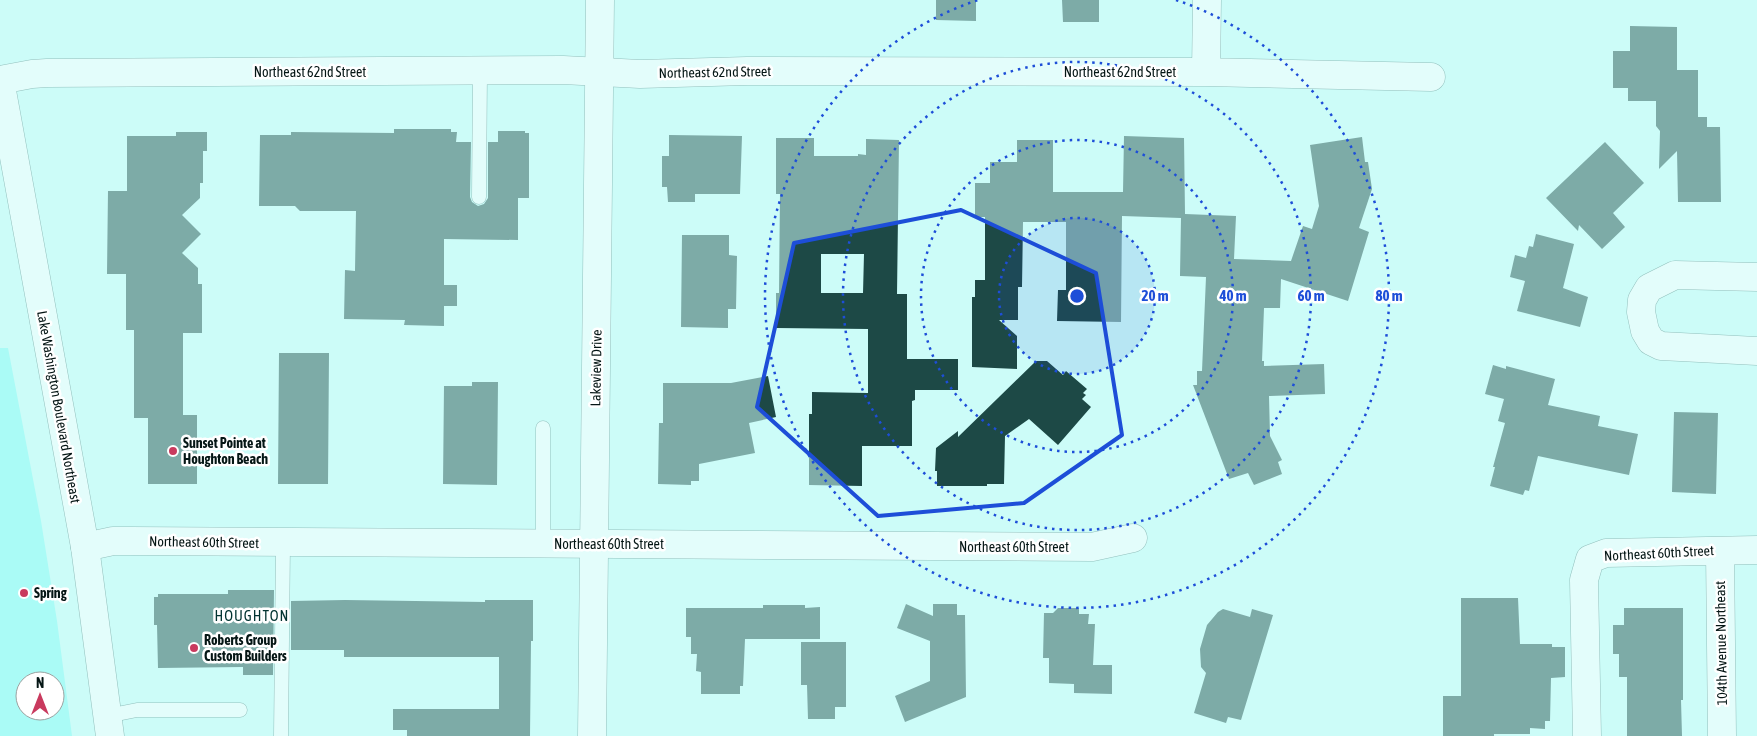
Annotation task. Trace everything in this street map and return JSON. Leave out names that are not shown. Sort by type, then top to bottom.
[{"type":"street","name":"Lakeview Drive","points":[[592,736],[600,0]]},
{"type":"street","points":[[1206,72],[1207,0]]},
{"type":"street","name":"Northeast 62nd Street","points":[[0,80],[48,73],[563,70],[640,74],[748,71],[1206,72],[1431,77]]},
{"type":"street","name":"Lake Washington Boulevard Northeast","points":[[0,80],[85,547],[108,726]]},
{"type":"street","points":[[1757,277],[1675,275],[1648,288],[1642,300],[1641,312],[1645,331],[1651,341],[1661,346],[1757,351]]},
{"type":"street","name":"Northeast 60th Street","points":[[85,547],[112,541],[1092,547],[1133,538]]},
{"type":"street","name":"Northeast 60th Street","points":[[1587,736],[1584,580],[1590,560],[1606,553],[1757,550]]},
{"type":"street","name":"104th Avenue Northeast","points":[[1720,551],[1722,736]]},
{"type":"lane","points":[[479,197],[480,71]]},
{"type":"lane","points":[[543,428],[543,544]]},
{"type":"lane","points":[[281,736],[283,542]]},
{"type":"lane","points":[[108,726],[137,710],[240,710]]},
{"type":"highlighted area","points":[[961,210],[1096,273],[1122,435],[1024,503],[878,516],[757,407],[794,243]]},
{"type":"shaded area","points":[[0,348],[8,348],[41,521],[64,671],[15,671],[15,721],[65,721],[65,682],[72,736],[0,736]]},
{"type":"building","points":[[936,0],[976,0],[976,21],[936,20]]},
{"type":"building","points":[[1062,0],[1099,0],[1099,22],[1063,22]]},
{"type":"building","points":[[1630,26],[1677,27],[1677,70],[1698,70],[1698,117],[1707,117],[1707,127],[1720,127],[1721,202],[1678,202],[1677,151],[1659,169],[1660,131],[1656,126],[1656,101],[1628,101],[1628,88],[1613,88],[1613,51],[1630,51]]},
{"type":"building","points":[[394,129],[451,129],[451,132],[457,132],[456,142],[471,142],[470,197],[472,202],[478,206],[484,204],[488,198],[488,142],[498,142],[498,131],[525,131],[525,133],[529,133],[529,198],[518,198],[518,240],[444,239],[444,285],[457,285],[457,306],[444,306],[444,326],[404,325],[405,320],[344,319],[345,270],[355,271],[356,211],[300,211],[295,206],[259,206],[260,135],[291,135],[291,132],[394,133]]},
{"type":"building","points":[[176,132],[207,132],[207,151],[203,151],[203,183],[200,183],[200,198],[182,215],[201,234],[182,253],[198,268],[198,284],[202,284],[202,333],[183,333],[183,415],[197,415],[197,484],[148,484],[148,418],[134,418],[134,330],[126,330],[126,274],[107,274],[108,191],[127,191],[127,136],[176,136]]},
{"type":"building","points":[[669,135],[742,136],[740,194],[695,194],[695,202],[668,202],[667,187],[662,187],[662,156],[669,156]]},
{"type":"building","points":[[1124,136],[1184,138],[1185,214],[1236,216],[1234,259],[1291,261],[1303,226],[1312,229],[1319,206],[1310,145],[1362,137],[1365,162],[1368,162],[1372,189],[1359,228],[1369,232],[1348,301],[1281,279],[1280,308],[1264,308],[1262,361],[1264,361],[1264,366],[1324,364],[1325,394],[1269,396],[1270,436],[1282,460],[1278,462],[1282,474],[1254,485],[1248,473],[1229,479],[1193,385],[1197,385],[1197,371],[1202,371],[1206,277],[1180,276],[1181,218],[1122,216],[1121,322],[1057,321],[1058,290],[1066,290],[1066,222],[1023,222],[1022,287],[1018,287],[1018,320],[999,320],[1017,336],[1017,369],[972,367],[972,297],[975,297],[975,280],[985,280],[985,217],[975,217],[975,183],[990,183],[990,162],[1017,162],[1017,140],[1053,140],[1053,192],[1123,192]]},
{"type":"building","points":[[776,138],[814,138],[814,156],[866,155],[866,139],[899,140],[897,294],[907,294],[907,359],[958,359],[958,390],[915,390],[915,400],[912,401],[912,446],[862,446],[862,486],[809,485],[809,414],[812,414],[812,392],[868,393],[868,329],[776,328],[776,293],[779,293],[780,194],[776,194]],"holes":[[[821,254],[864,254],[863,293],[821,293]]]},
{"type":"building","points":[[1605,142],[1644,183],[1613,213],[1625,227],[1602,249],[1579,225],[1578,231],[1546,198]]},
{"type":"building","points":[[1536,234],[1574,244],[1563,288],[1588,297],[1580,327],[1517,311],[1525,281],[1510,277],[1515,255],[1526,258],[1529,246],[1533,247]]},
{"type":"building","points":[[682,235],[729,235],[729,255],[737,256],[736,309],[728,309],[728,328],[681,327]]},
{"type":"building","points":[[279,353],[329,353],[328,484],[278,484]]},
{"type":"building","points":[[1036,361],[1047,361],[1063,375],[1066,371],[1087,389],[1083,393],[1086,395],[1082,399],[1091,407],[1058,445],[1029,419],[1005,436],[1004,484],[937,486],[937,471],[935,471],[936,448],[958,431],[958,437]]},
{"type":"building","points":[[1493,365],[1506,369],[1506,366],[1555,379],[1548,405],[1600,416],[1598,426],[1638,434],[1629,475],[1538,456],[1529,491],[1525,490],[1523,495],[1490,486],[1505,423],[1498,421],[1504,399],[1485,394]]},
{"type":"building","points":[[768,376],[776,417],[749,423],[755,453],[699,464],[699,481],[691,481],[691,485],[658,484],[659,423],[663,423],[663,383],[731,383]]},
{"type":"building","points":[[472,382],[498,382],[497,485],[443,484],[444,386],[472,386]]},
{"type":"building","points":[[1674,412],[1718,413],[1716,494],[1672,492]]},
{"type":"building","points":[[228,590],[274,590],[273,675],[243,675],[243,667],[158,668],[157,625],[154,625],[154,597],[158,597],[158,594],[228,594]]},
{"type":"building","points":[[1461,598],[1518,598],[1520,644],[1552,644],[1552,647],[1565,647],[1565,677],[1551,678],[1550,721],[1545,721],[1545,729],[1530,728],[1530,734],[1443,736],[1443,696],[1461,696]]},
{"type":"building","points":[[485,600],[533,600],[530,736],[407,736],[407,730],[393,730],[393,709],[499,709],[499,657],[344,657],[344,650],[291,650],[291,601],[485,602]]},
{"type":"building","points":[[906,604],[933,616],[933,604],[957,604],[957,615],[965,615],[966,697],[905,722],[895,696],[930,681],[930,641],[897,628]]},
{"type":"building","points":[[763,605],[805,605],[805,608],[820,607],[820,639],[745,639],[743,686],[740,686],[740,694],[701,694],[701,672],[696,671],[697,654],[691,654],[691,637],[686,637],[686,608],[763,608]]},
{"type":"building","points":[[1058,608],[1079,608],[1079,614],[1089,614],[1088,624],[1095,624],[1093,665],[1112,665],[1112,694],[1074,693],[1074,684],[1049,683],[1049,658],[1043,658],[1044,613],[1053,613]]},
{"type":"building","points":[[1624,608],[1683,608],[1682,736],[1627,736],[1627,677],[1619,677],[1619,654],[1613,654],[1613,625],[1624,625]]},
{"type":"building","points":[[1223,609],[1250,617],[1252,609],[1273,615],[1241,720],[1228,717],[1226,723],[1194,713],[1206,673],[1201,667],[1200,649],[1207,625]]},
{"type":"building","points":[[801,642],[846,642],[846,707],[835,707],[835,719],[808,719],[807,685],[801,685]]},
{"type":"place","name":"Sunset Pointe at Houghton Beach","points":[[173,451]]},
{"type":"place","name":"Spring","points":[[24,593]]},
{"type":"place","name":"Roberts Group Custom Builders","points":[[194,648]]},
{"type":"district","name":"HOUGHTON","points":[[252,615]]}]
